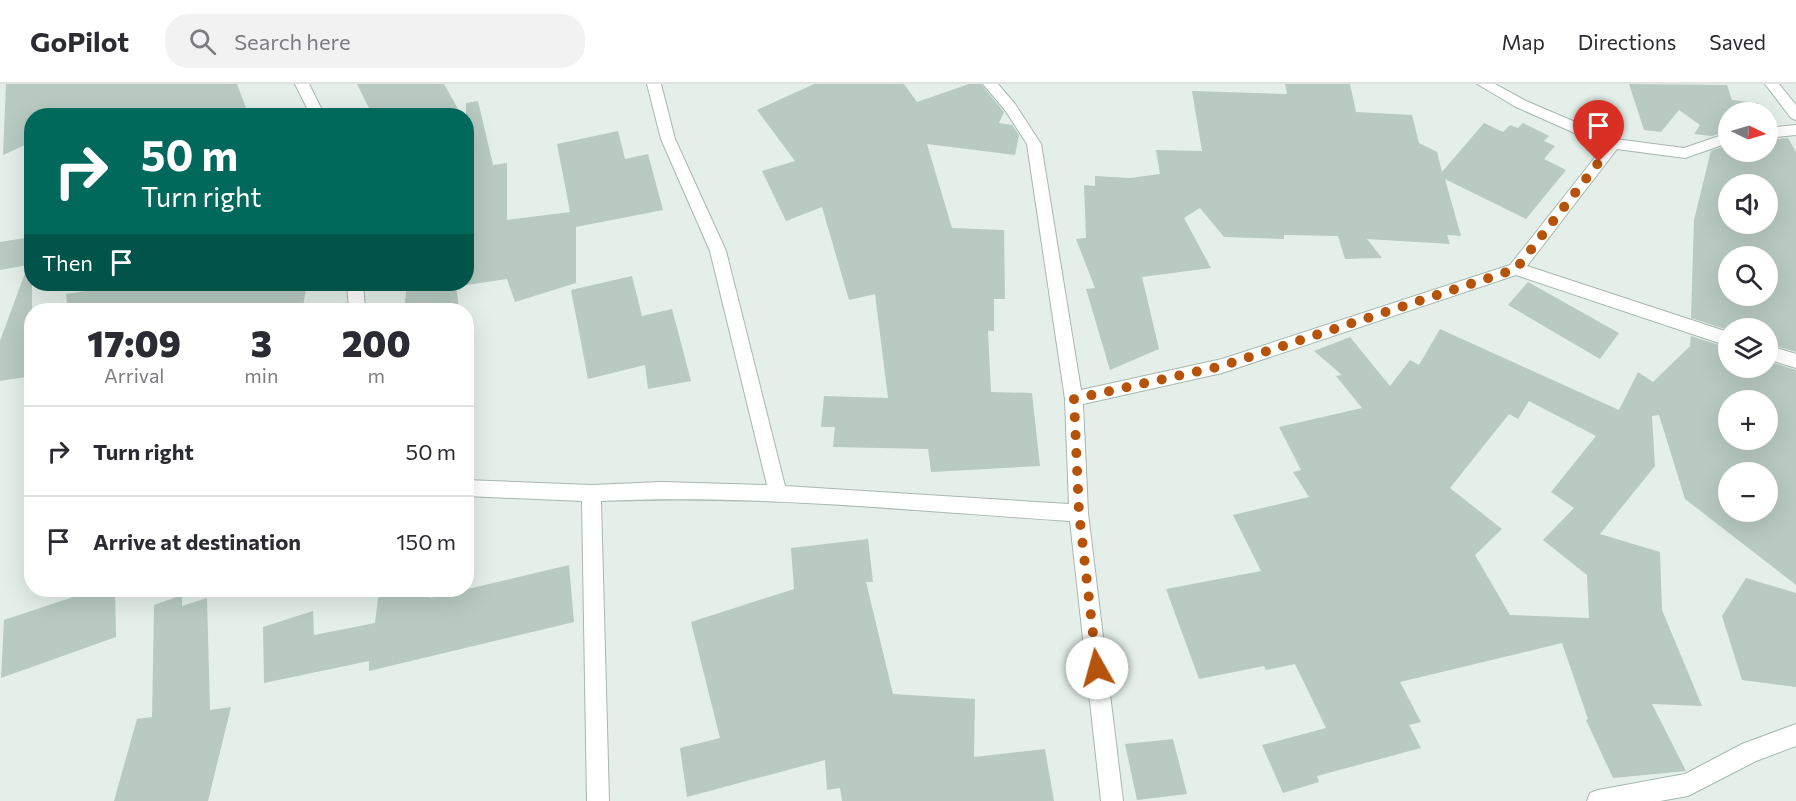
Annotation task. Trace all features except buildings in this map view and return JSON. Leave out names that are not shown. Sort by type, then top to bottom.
[{"type":"street","points":[[302,84],[314,108]]},
{"type":"street","points":[[654,84],[668,139],[718,250],[778,494]]},
{"type":"street","points":[[990,84],[1010,107],[1034,144],[1074,399],[1079,513],[1112,801]]},
{"type":"street","points":[[1484,84],[1521,104],[1613,144],[1685,153],[1718,141]]},
{"type":"street","points":[[1772,84],[1796,115]]},
{"type":"street","points":[[1778,132],[1796,130]]},
{"type":"street","points":[[1074,399],[1222,366],[1516,269],[1613,144]]},
{"type":"street","points":[[1516,269],[1718,336]]},
{"type":"street","points":[[1778,355],[1796,361]]},
{"type":"street","points":[[474,488],[591,493],[662,490],[778,494],[1079,513]]},
{"type":"street","points":[[591,493],[597,801]]},
{"type":"street","points":[[1598,801],[1692,793],[1750,752],[1796,735]]},
{"type":"route","points":[[1097,668],[1079,513],[1074,399],[1222,366],[1516,269],[1599,162]]}]
